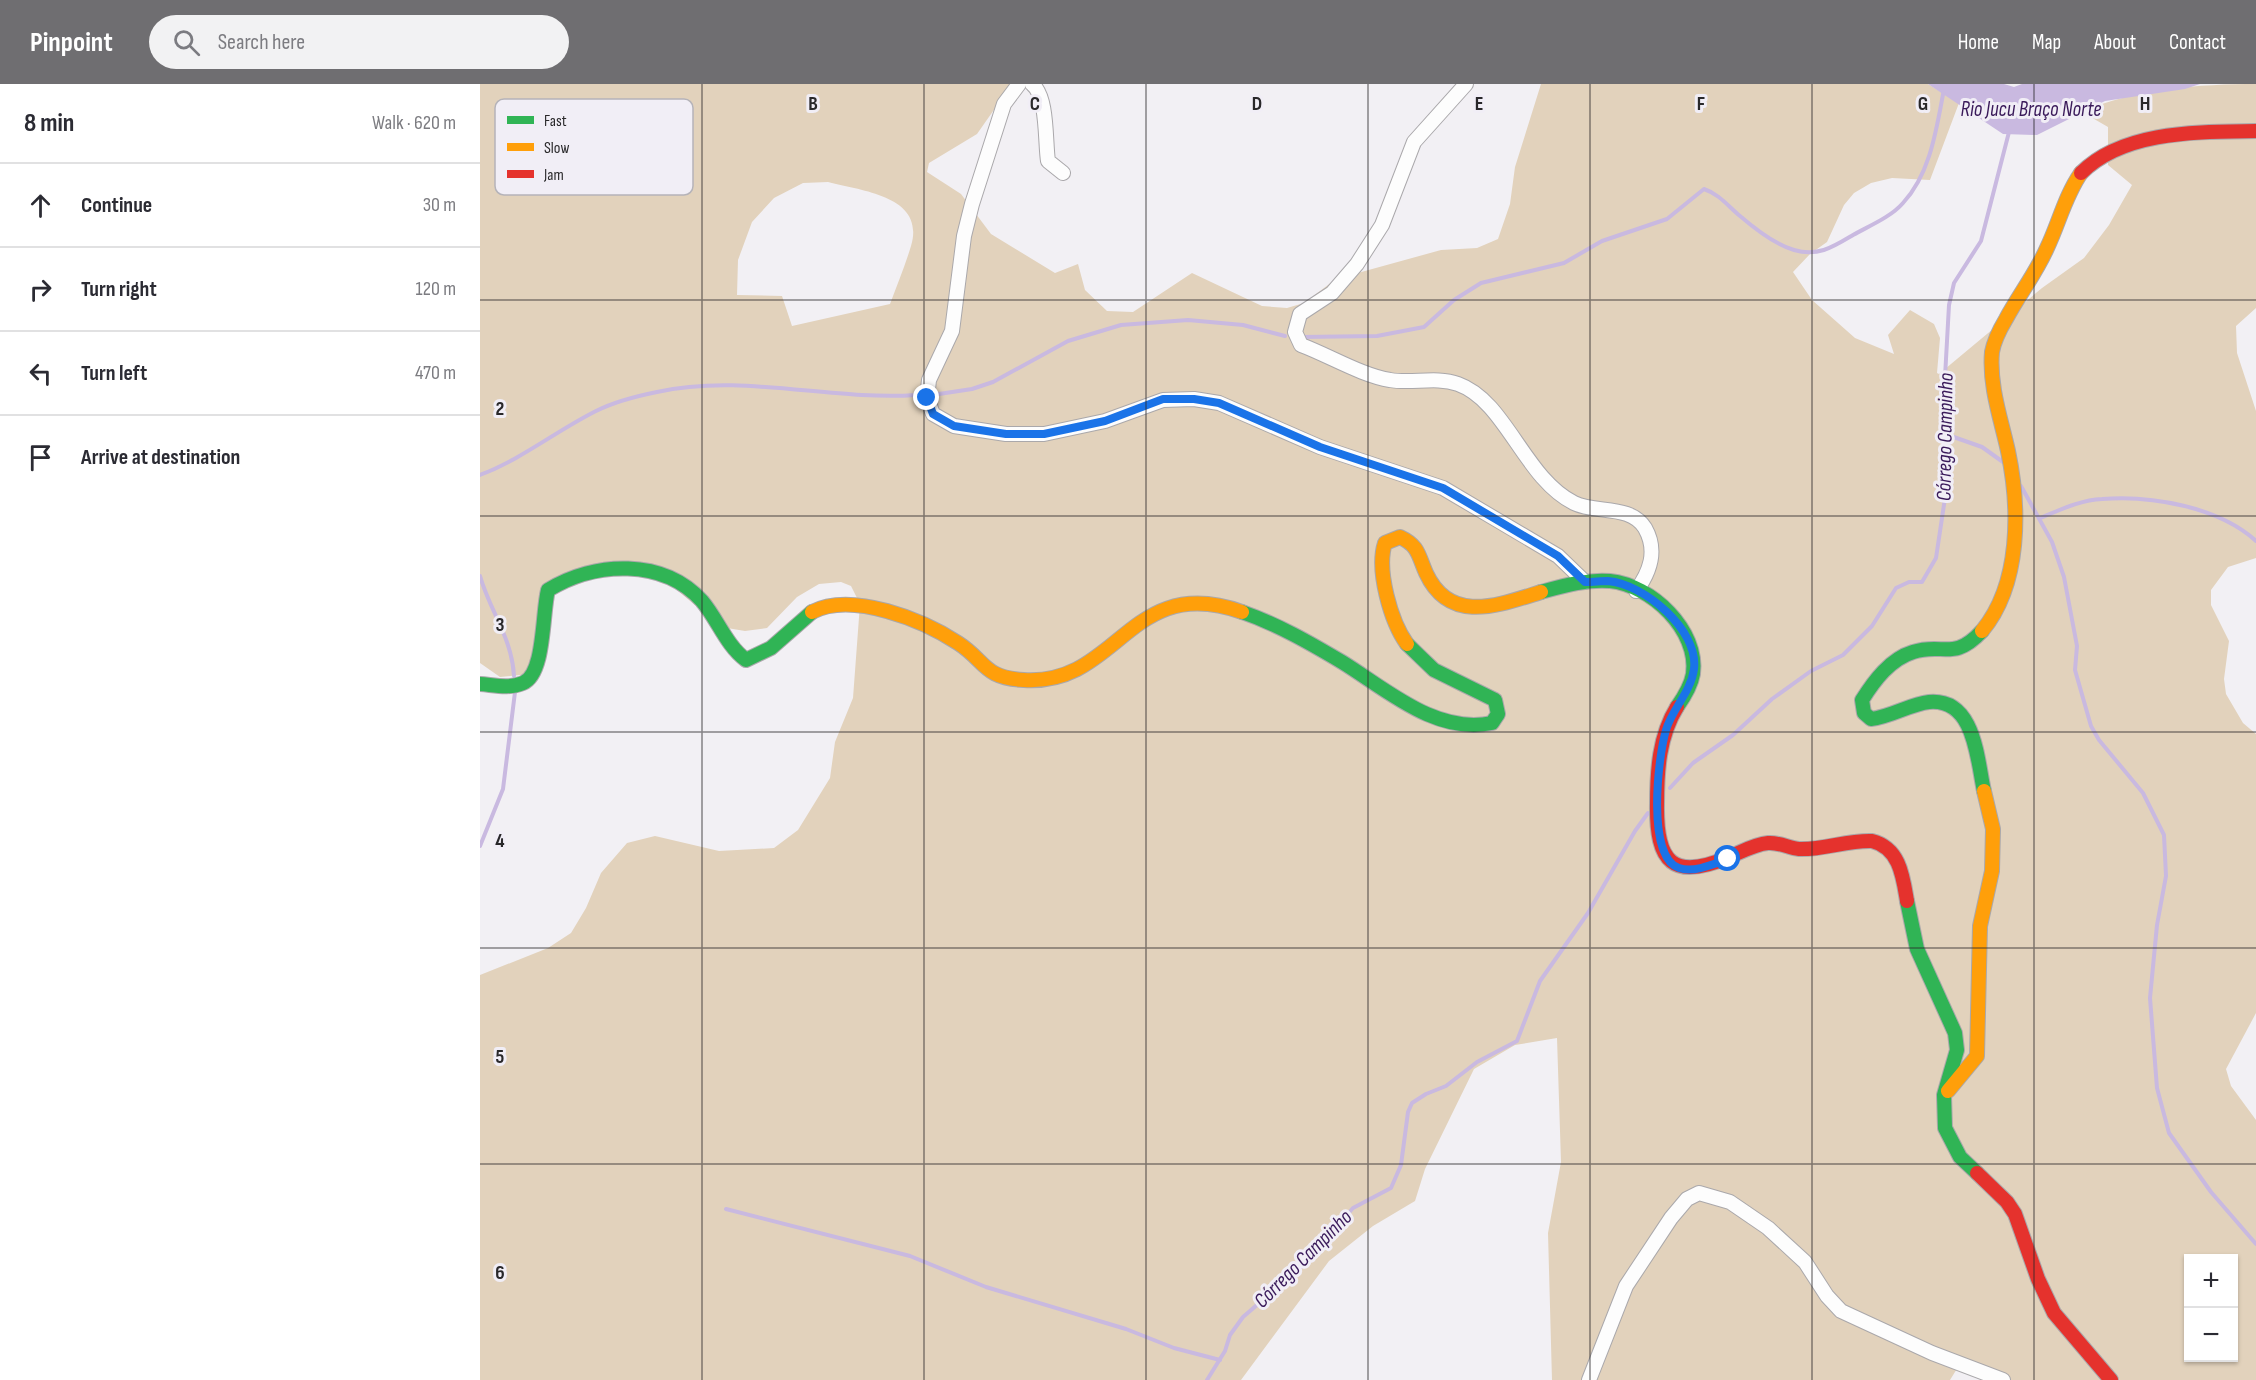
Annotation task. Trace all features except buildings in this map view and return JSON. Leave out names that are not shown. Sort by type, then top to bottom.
[{"type":"street","points":[[1019,84],[1004,104],[972,204],[964,236],[952,332],[929,381],[927,398],[933,414],[954,426],[1006,434],[1044,434],[1105,421],[1163,399],[1194,399],[1219,403],[1320,447],[1443,488],[1558,556],[1585,582]]},
{"type":"street","points":[[1032,84],[1039,93],[1046,123],[1048,161],[1063,173]]},
{"type":"street","points":[[1466,84],[1414,142],[1382,225],[1357,264],[1332,293],[1300,314],[1295,332],[1301,345],[1390,381],[1456,383],[1471,390],[1498,417],[1531,465],[1550,486],[1575,503],[1626,514],[1642,524],[1652,552],[1646,577],[1636,591]]},
{"type":"street","points":[[1944,1095],[1977,1056],[1980,926],[1992,871],[1993,829],[1970,728],[1958,709],[1948,703],[1928,702],[1888,717],[1871,719],[1864,713],[1862,700],[1874,681],[1897,660],[1913,651],[1955,650],[1965,646],[1980,633],[1994,615],[2008,578],[2015,524],[2011,466],[1993,383],[1993,348],[2051,242],[2070,192],[2081,171],[2105,155],[2171,134],[2256,131]]},
{"type":"street","points":[[480,684],[519,687],[533,678],[539,665],[539,634],[548,590],[559,582],[611,567],[637,566],[665,574],[685,587],[714,616],[736,654],[746,660],[762,657],[801,620],[821,606],[840,604],[907,618],[960,644],[986,669],[1009,679],[1048,679],[1076,669],[1097,657],[1154,610],[1186,601],[1212,601],[1244,612],[1344,663],[1400,701],[1431,715],[1478,727],[1492,723],[1498,714],[1498,703],[1490,695],[1463,684],[1422,661],[1405,644],[1392,620],[1382,558],[1385,543],[1400,537],[1414,544],[1435,589],[1454,605],[1473,608],[1585,582],[1609,581],[1636,591],[1655,602],[1676,622],[1690,644],[1695,667],[1690,686],[1666,728],[1661,757],[1659,841],[1665,857],[1679,868],[1701,868],[1728,859],[1754,846],[1768,843],[1797,849],[1821,848],[1856,839],[1883,844],[1900,864],[1917,950],[1955,1033],[1957,1050],[1944,1095],[1946,1128],[1960,1157],[2007,1202],[2015,1214],[2052,1311],[2072,1339],[2094,1358],[2111,1380]]},
{"type":"street","points":[[1589,1380],[1626,1286],[1671,1218],[1687,1200],[1699,1193],[1730,1202],[1768,1228],[1805,1262],[1827,1296],[1841,1311],[1932,1353],[2003,1380]]},
{"type":"shaded area","points":[[480,84],[1012,84],[977,134],[929,163],[927,172],[961,194],[991,234],[1055,273],[1078,264],[1085,290],[1107,311],[1133,312],[1192,273],[1262,306],[1287,308],[1304,303],[1336,279],[1441,250],[1477,248],[1498,239],[1510,204],[1515,167],[1541,84],[1928,84],[1959,103],[1930,180],[1892,178],[1871,183],[1854,193],[1844,205],[1827,242],[1810,254],[1793,272],[1812,300],[1855,338],[1894,354],[1888,335],[1910,310],[1934,324],[1940,338],[1937,373],[1939,374],[2042,288],[2084,258],[2109,225],[2132,185],[2108,165],[2108,127],[2082,112],[2122,98],[2167,89],[2256,84],[2256,308],[2236,326],[2237,353],[2256,411],[2256,558],[2228,567],[2211,590],[2211,605],[2229,641],[2224,679],[2226,694],[2243,723],[2256,734],[2256,1013],[2226,1069],[2231,1086],[2256,1120],[2256,1380],[2001,1380],[1963,1359],[1950,1380],[1552,1380],[1548,1233],[1561,1162],[1557,1038],[1515,1045],[1474,1069],[1425,1169],[1415,1201],[1373,1226],[1329,1261],[1241,1380],[480,1380],[480,975],[548,948],[571,933],[586,908],[601,873],[627,843],[655,836],[719,851],[774,848],[798,830],[830,778],[835,742],[853,698],[860,604],[851,586],[841,582],[819,584],[797,597],[767,628],[745,631],[721,627],[652,569],[549,584],[529,674],[500,677],[480,663]],"holes":[[[828,182],[888,199],[900,206],[909,216],[913,229],[911,246],[890,304],[792,326],[782,296],[737,295],[738,260],[752,222],[774,198],[803,183]]]},
{"type":"water","name":"Rio Jucu Braço Norte","points":[[1928,84],[2004,84],[2014,87],[2022,84],[2200,84],[2185,89],[2105,101],[2037,135],[2003,134]]},
{"type":"waterway","points":[[1301,337],[1377,336],[1424,327],[1454,300],[1481,283],[1564,263],[1602,241],[1667,219],[1704,189],[1719,197],[1752,226],[1780,244],[1803,252],[1825,250],[1886,217],[1898,208],[1913,191],[1932,147],[1945,84]]},
{"type":"waterway","name":"Córrego Campinho","points":[[1670,788],[1693,763],[1733,735],[1772,699],[1811,671],[1843,655],[1872,626],[1896,588],[1909,582],[1922,582],[1936,558],[1948,478],[1949,445],[1944,395],[1949,305],[1954,283],[1981,241],[2009,132]]},
{"type":"waterway","points":[[939,394],[972,389],[993,382],[1068,341],[1121,325],[1188,320],[1243,325],[1285,336]]},
{"type":"waterway","points":[[480,475],[525,453],[596,411],[657,392],[722,385],[884,396],[916,395]]},
{"type":"waterway","points":[[1948,435],[1982,447],[2003,462]]},
{"type":"waterway","points":[[2021,486],[2052,542],[2064,577],[2077,646],[2075,670],[2091,726],[2099,740],[2143,793],[2164,835],[2166,876],[2157,925],[2150,998],[2157,1088],[2169,1133],[2211,1192],[2256,1244]]},
{"type":"waterway","points":[[2040,518],[2086,501],[2142,499],[2204,512],[2241,529],[2256,541]]},
{"type":"waterway","points":[[480,576],[505,637],[514,676]]},
{"type":"waterway","points":[[480,846],[503,789],[515,692]]},
{"type":"waterway","name":"Córrego Campinho","points":[[1207,1380],[1225,1351],[1230,1335],[1243,1317],[1301,1267],[1353,1208],[1391,1188],[1401,1165],[1408,1112],[1412,1103],[1446,1086],[1477,1062],[1517,1041],[1540,981],[1588,913],[1635,831],[1648,813]]},
{"type":"waterway","points":[[726,1209],[910,1256],[986,1287],[1126,1329],[1174,1348],[1220,1360]]},
{"type":"traffic: fast","points":[[480,684],[512,686],[523,683],[530,677],[539,656],[548,590],[586,573],[628,568],[668,577],[686,587],[702,601],[733,647],[746,660],[771,648],[812,612]]},
{"type":"traffic: fast","points":[[1541,592],[1584,582],[1610,581],[1626,584],[1656,601],[1680,626],[1693,658],[1691,683],[1677,707]]},
{"type":"traffic: fast","points":[[1242,612],[1306,641],[1412,707],[1432,716],[1471,725],[1492,723],[1498,714],[1495,700],[1434,670],[1407,644]]},
{"type":"traffic: fast","points":[[1982,631],[1972,640],[1955,649],[1923,649],[1905,655],[1883,672],[1862,700],[1864,713],[1871,719],[1929,702],[1944,703],[1956,710],[1965,720],[1971,733],[1984,791]]},
{"type":"traffic: fast","points":[[1907,901],[1917,949],[1955,1033],[1957,1050],[1944,1095],[1945,1128],[1960,1157],[1977,1173]]},
{"type":"traffic: slow","points":[[1982,631],[1995,612],[2011,568],[2015,521],[2012,473],[1994,390],[1992,352],[2011,310],[2043,257],[2081,173]]},
{"type":"traffic: slow","points":[[1407,644],[1391,609],[1382,567],[1385,543],[1400,537],[1411,544],[1436,589],[1448,600],[1477,607],[1509,602],[1541,592]]},
{"type":"traffic: slow","points":[[812,612],[828,606],[847,605],[887,611],[943,634],[958,643],[992,672],[1011,679],[1024,680],[1056,677],[1082,666],[1148,618],[1174,607],[1204,604],[1242,612]]},
{"type":"traffic: slow","points":[[1948,1091],[1977,1056],[1980,926],[1992,871],[1993,829],[1984,791]]},
{"type":"traffic: jam","points":[[2081,173],[2118,148],[2140,141],[2187,133],[2256,131]]},
{"type":"traffic: jam","points":[[1677,707],[1663,742],[1657,792],[1660,841],[1672,862],[1681,866],[1694,867],[1710,864],[1768,843],[1808,849],[1872,841],[1889,850],[1894,857],[1902,873],[1907,901]]},
{"type":"traffic: jam","points":[[1977,1173],[2007,1202],[2015,1214],[2038,1279],[2054,1313],[2111,1380]]},
{"type":"route","points":[[927,398],[933,414],[954,426],[1006,434],[1044,434],[1105,421],[1163,399],[1194,399],[1219,403],[1320,447],[1404,473],[1443,488],[1558,556],[1585,582],[1609,581],[1631,588],[1655,602],[1676,622],[1690,644],[1695,667],[1690,686],[1666,728],[1661,757],[1659,841],[1665,857],[1679,868],[1701,868],[1728,859]]}]
